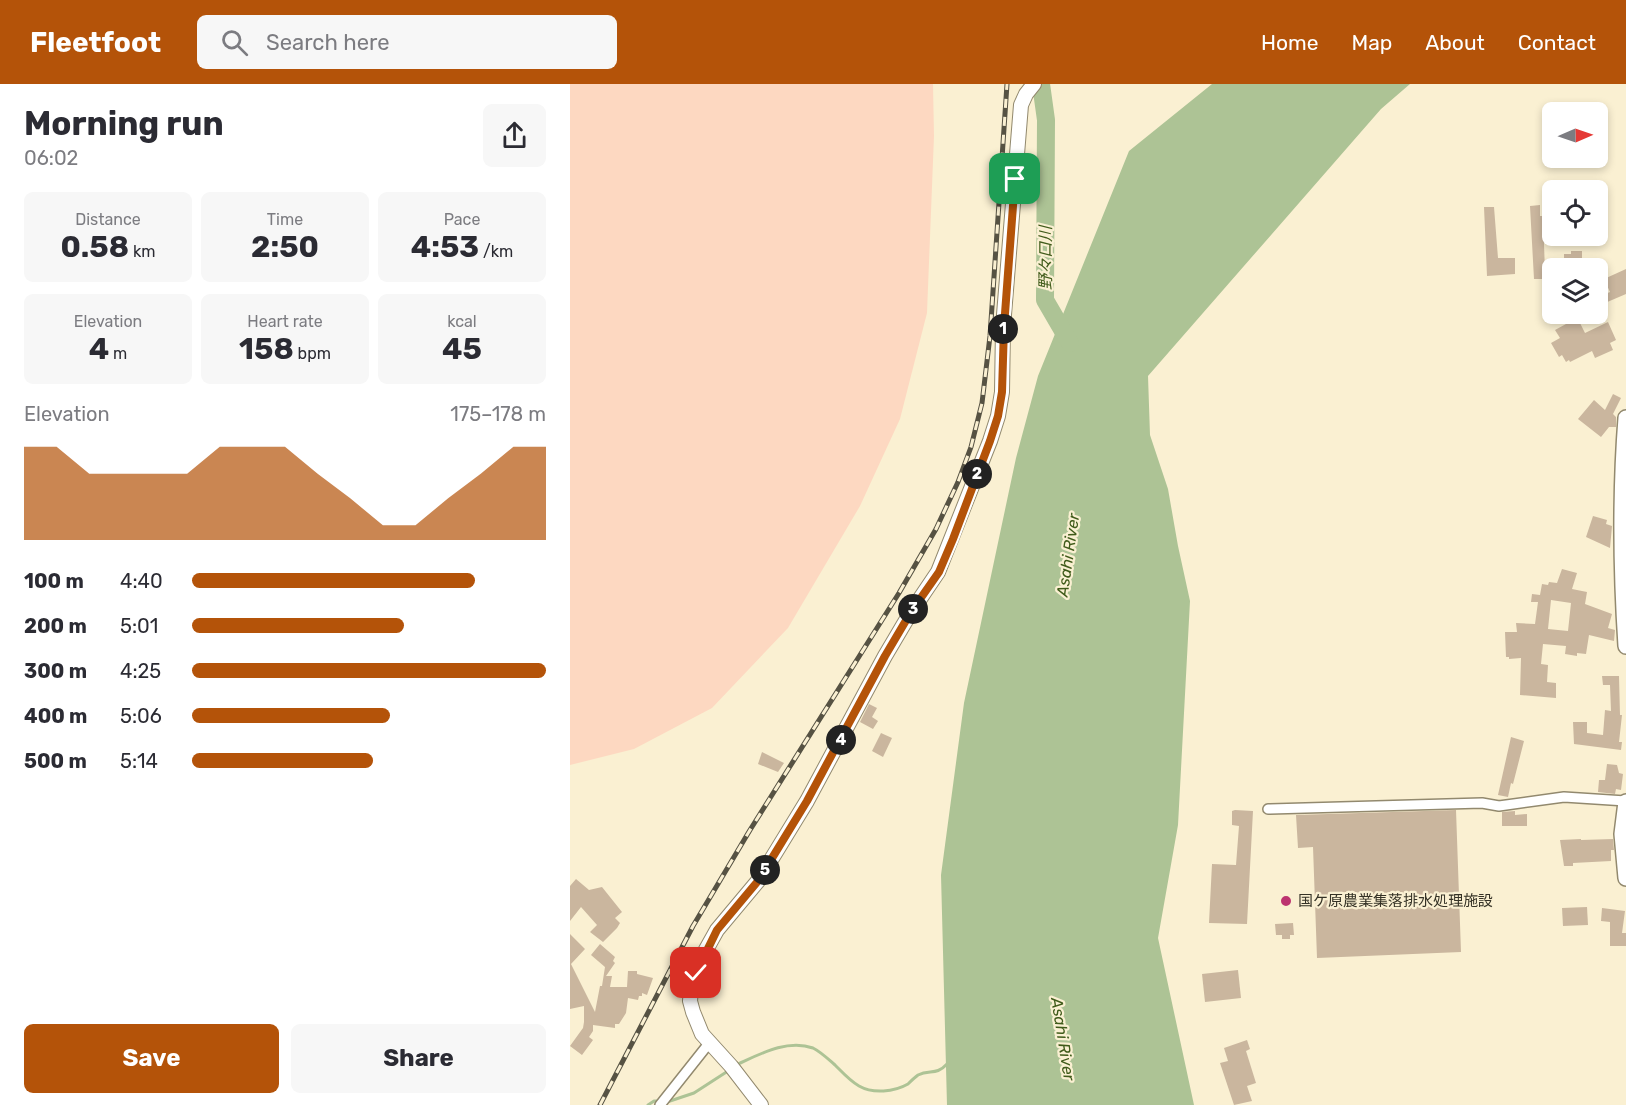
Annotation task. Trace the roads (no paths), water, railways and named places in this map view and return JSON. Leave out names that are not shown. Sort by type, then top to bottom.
[{"type":"main road","points":[[761,1105],[697,1025],[690,1000],[691,989],[703,955],[717,930],[758,881],[795,821],[885,656],[911,612],[939,572],[990,441],[998,416],[1002,392],[1004,327],[1021,105],[1028,87]]},
{"type":"main road","points":[[1626,418],[1624,469],[1626,646]]},
{"type":"main road","points":[[1625,871],[1622,834],[1626,801]]},
{"type":"street","points":[[1268,809],[1482,803],[1498,806],[1564,797],[1626,801]]},
{"type":"street","points":[[662,1101],[710,1042]]},
{"type":"water","name":"Asahi River","points":[[1212,84],[1410,84],[1381,109],[1148,376],[1150,435],[1168,489],[1190,601],[1178,825],[1158,938],[1194,1105],[947,1105],[941,875],[964,703],[1016,458],[1038,376],[1129,151]]},
{"type":"waterway","name":"野々口川","points":[[1041,84],[1046,120],[1045,300],[1070,343]]},
{"type":"waterway","points":[[738,1064],[784,1046],[803,1046],[819,1052],[859,1086],[883,1091],[902,1087],[918,1075],[940,1070],[947,1064]]},
{"type":"waterway","points":[[667,1102],[694,1093],[728,1071]]},
{"type":"waterway","points":[[648,1105],[654,1101],[660,1101]]},
{"type":"railway","points":[[600,1105],[693,926],[750,830],[899,593],[936,529],[958,482],[971,447],[982,403],[990,336],[1007,84]]},
{"type":"place","name":"国ケ原農業集落排水処理施設","points":[[1286,901]]}]
